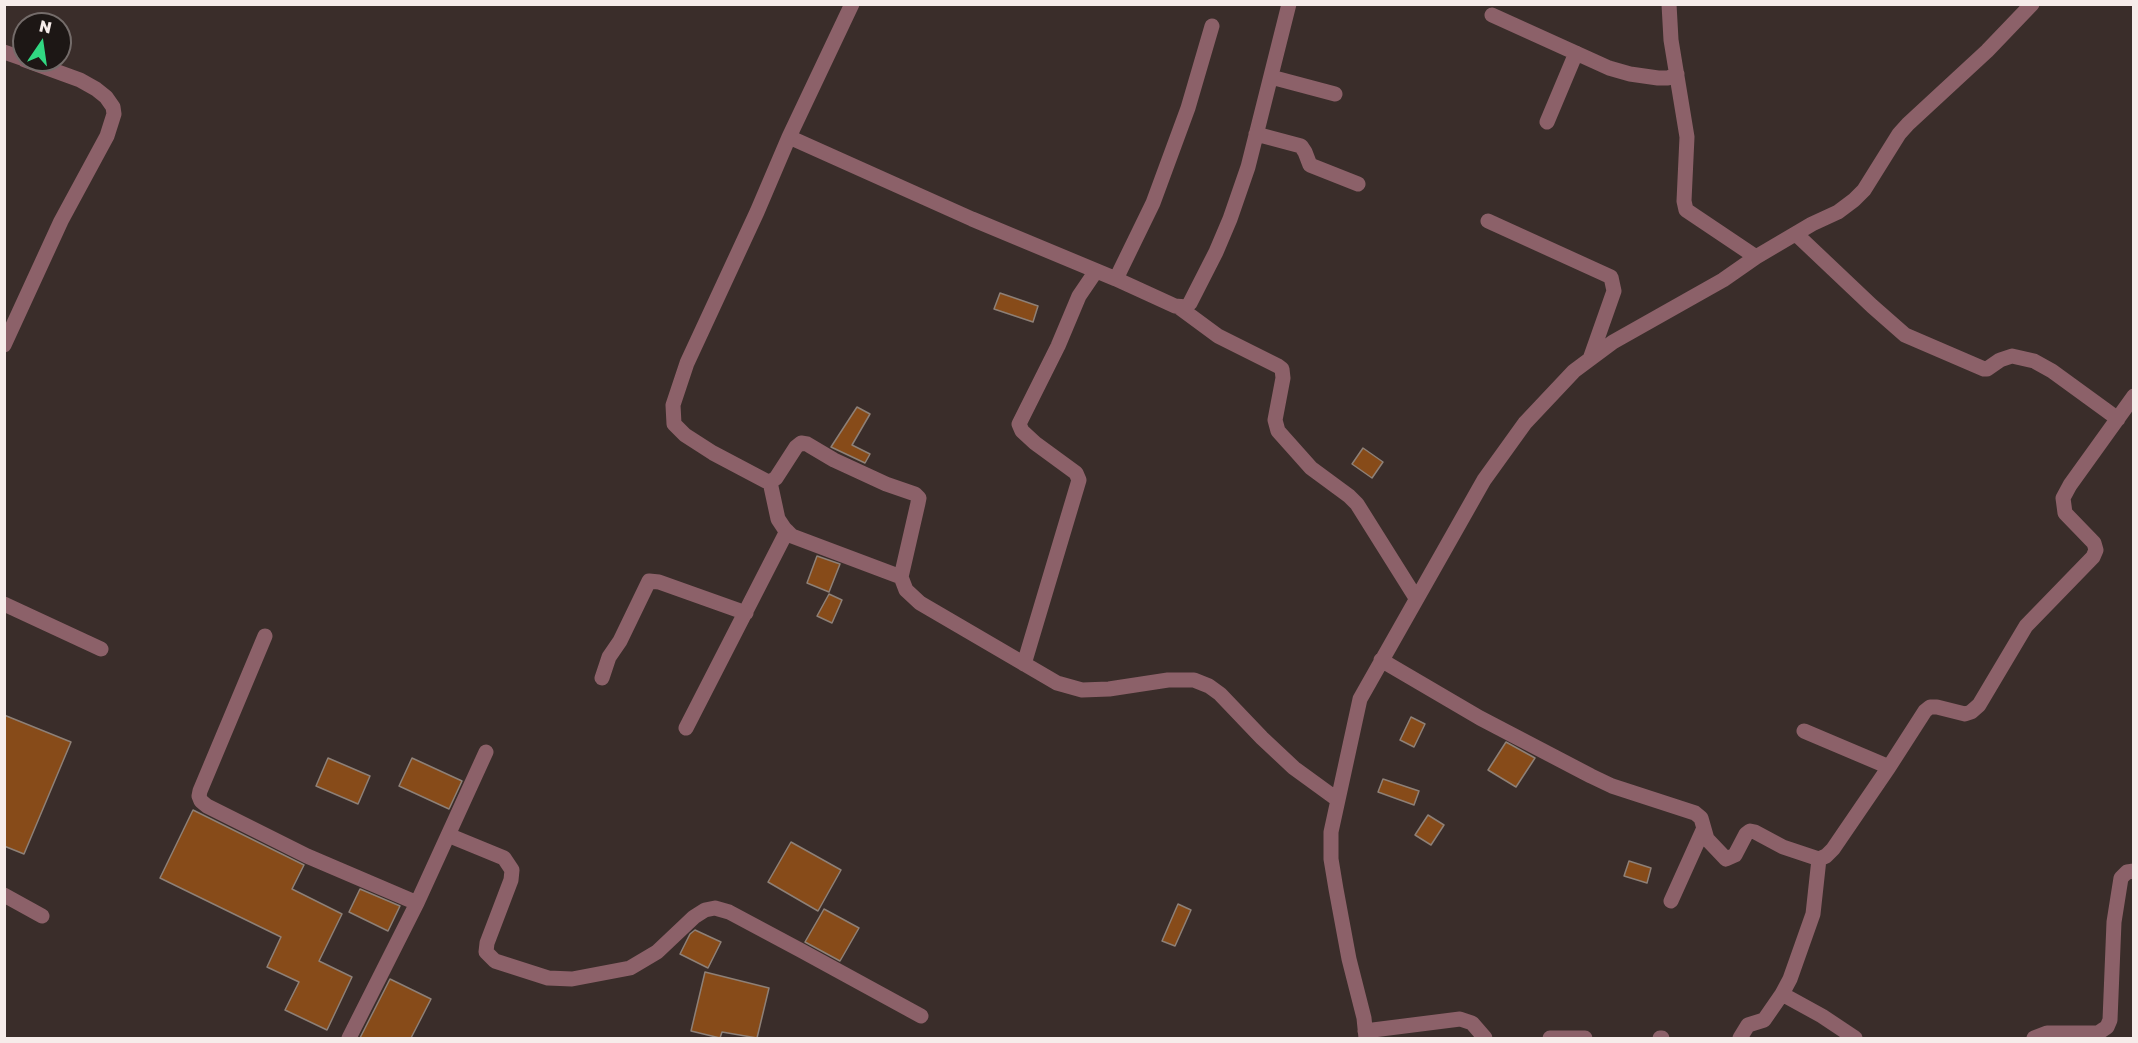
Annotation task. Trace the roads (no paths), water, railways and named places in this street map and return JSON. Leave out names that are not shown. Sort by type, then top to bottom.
[{"type":"street","points":[[770,482],[694,441],[674,424],[673,405],[687,363],[852,4]]},
{"type":"street","points":[[1180,308],[1190,303],[1230,219],[1248,167],[1289,4]]},
{"type":"street","points":[[1669,4],[1671,40],[1668,76],[1687,136],[1684,201],[1686,210],[1756,257]]},
{"type":"street","points":[[1485,1038],[1472,1023],[1460,1019],[1366,1035],[1365,1018],[1349,959],[1331,859],[1331,832],[1360,699],[1484,480],[1518,432],[1574,371],[1613,342],[1723,280],[1756,257],[1838,212],[1854,200],[1864,190],[1899,134],[1908,124],[1987,51],[2032,4]]},
{"type":"street","points":[[1492,15],[1609,68],[1630,74],[1668,76]]},
{"type":"street","points":[[1116,279],[1153,203],[1188,108],[1212,26]]},
{"type":"street","points":[[1547,122],[1576,53]]},
{"type":"street","points":[[4,345],[61,221],[107,136],[114,114],[109,102],[96,89],[58,72]]},
{"type":"street","points":[[1270,77],[1335,94]]},
{"type":"street","points":[[1256,134],[1301,146],[1310,165],[1358,184]]},
{"type":"street","points":[[789,137],[972,219],[1180,308],[1212,333],[1282,369],[1283,378],[1275,420],[1278,431],[1311,468],[1357,504],[1416,598]]},
{"type":"street","points":[[1488,221],[1611,277],[1614,291],[1590,359]]},
{"type":"street","points":[[1796,234],[1905,335],[1984,369],[2012,356],[2034,361],[2052,371],[2118,419]]},
{"type":"street","points":[[1024,664],[1080,480],[1076,473],[1035,443],[1022,431],[1019,424],[1058,346],[1079,296],[1095,270]]},
{"type":"street","points":[[1740,1038],[1748,1025],[1764,1020],[1790,979],[1813,914],[1819,860],[1833,849],[1925,711],[1930,707],[1936,707],[1965,714],[1971,712],[1978,705],[2026,626],[2093,557],[2096,550],[2094,543],[2065,513],[2063,498],[2070,484],[2133,396]]},
{"type":"street","points":[[770,482],[776,478],[801,443],[886,484],[915,495],[919,498],[901,577],[906,590],[920,603],[1057,684],[1082,690],[1109,689],[1168,680],[1194,680],[1209,686],[1294,768],[1338,800]]},
{"type":"street","points":[[770,482],[778,519],[787,531],[801,540],[901,577]]},
{"type":"street","points":[[686,728],[787,531]]},
{"type":"street","points":[[602,678],[609,657],[620,641],[649,581],[659,582],[746,613]]},
{"type":"street","points":[[4,604],[101,649]]},
{"type":"street","points":[[265,636],[200,791],[201,801],[307,856],[417,903]]},
{"type":"street","points":[[1381,660],[1480,718],[1591,776],[1612,786],[1695,813],[1701,818],[1703,830],[1711,845],[1726,859],[1735,855],[1746,834],[1750,831],[1783,847],[1819,860]]},
{"type":"street","points":[[1804,731],[1889,767]]},
{"type":"street","points":[[349,1038],[417,903],[486,752]]},
{"type":"street","points":[[1671,901],[1703,830]]},
{"type":"street","points":[[448,835],[504,858],[512,870],[511,880],[487,944],[486,952],[495,961],[548,978],[572,979],[630,969],[657,952],[694,917],[705,910],[715,908],[729,912],[921,1016]]},
{"type":"street","points":[[2034,1038],[2047,1033],[2098,1033],[2107,1027],[2110,1020],[2114,922],[2121,879],[2127,872],[2133,871]]},
{"type":"street","points":[[4,895],[42,916]]},
{"type":"street","points":[[1782,994],[1822,1016],[1855,1038]]},
{"type":"street","points":[[1550,1038],[1585,1038]]}]
